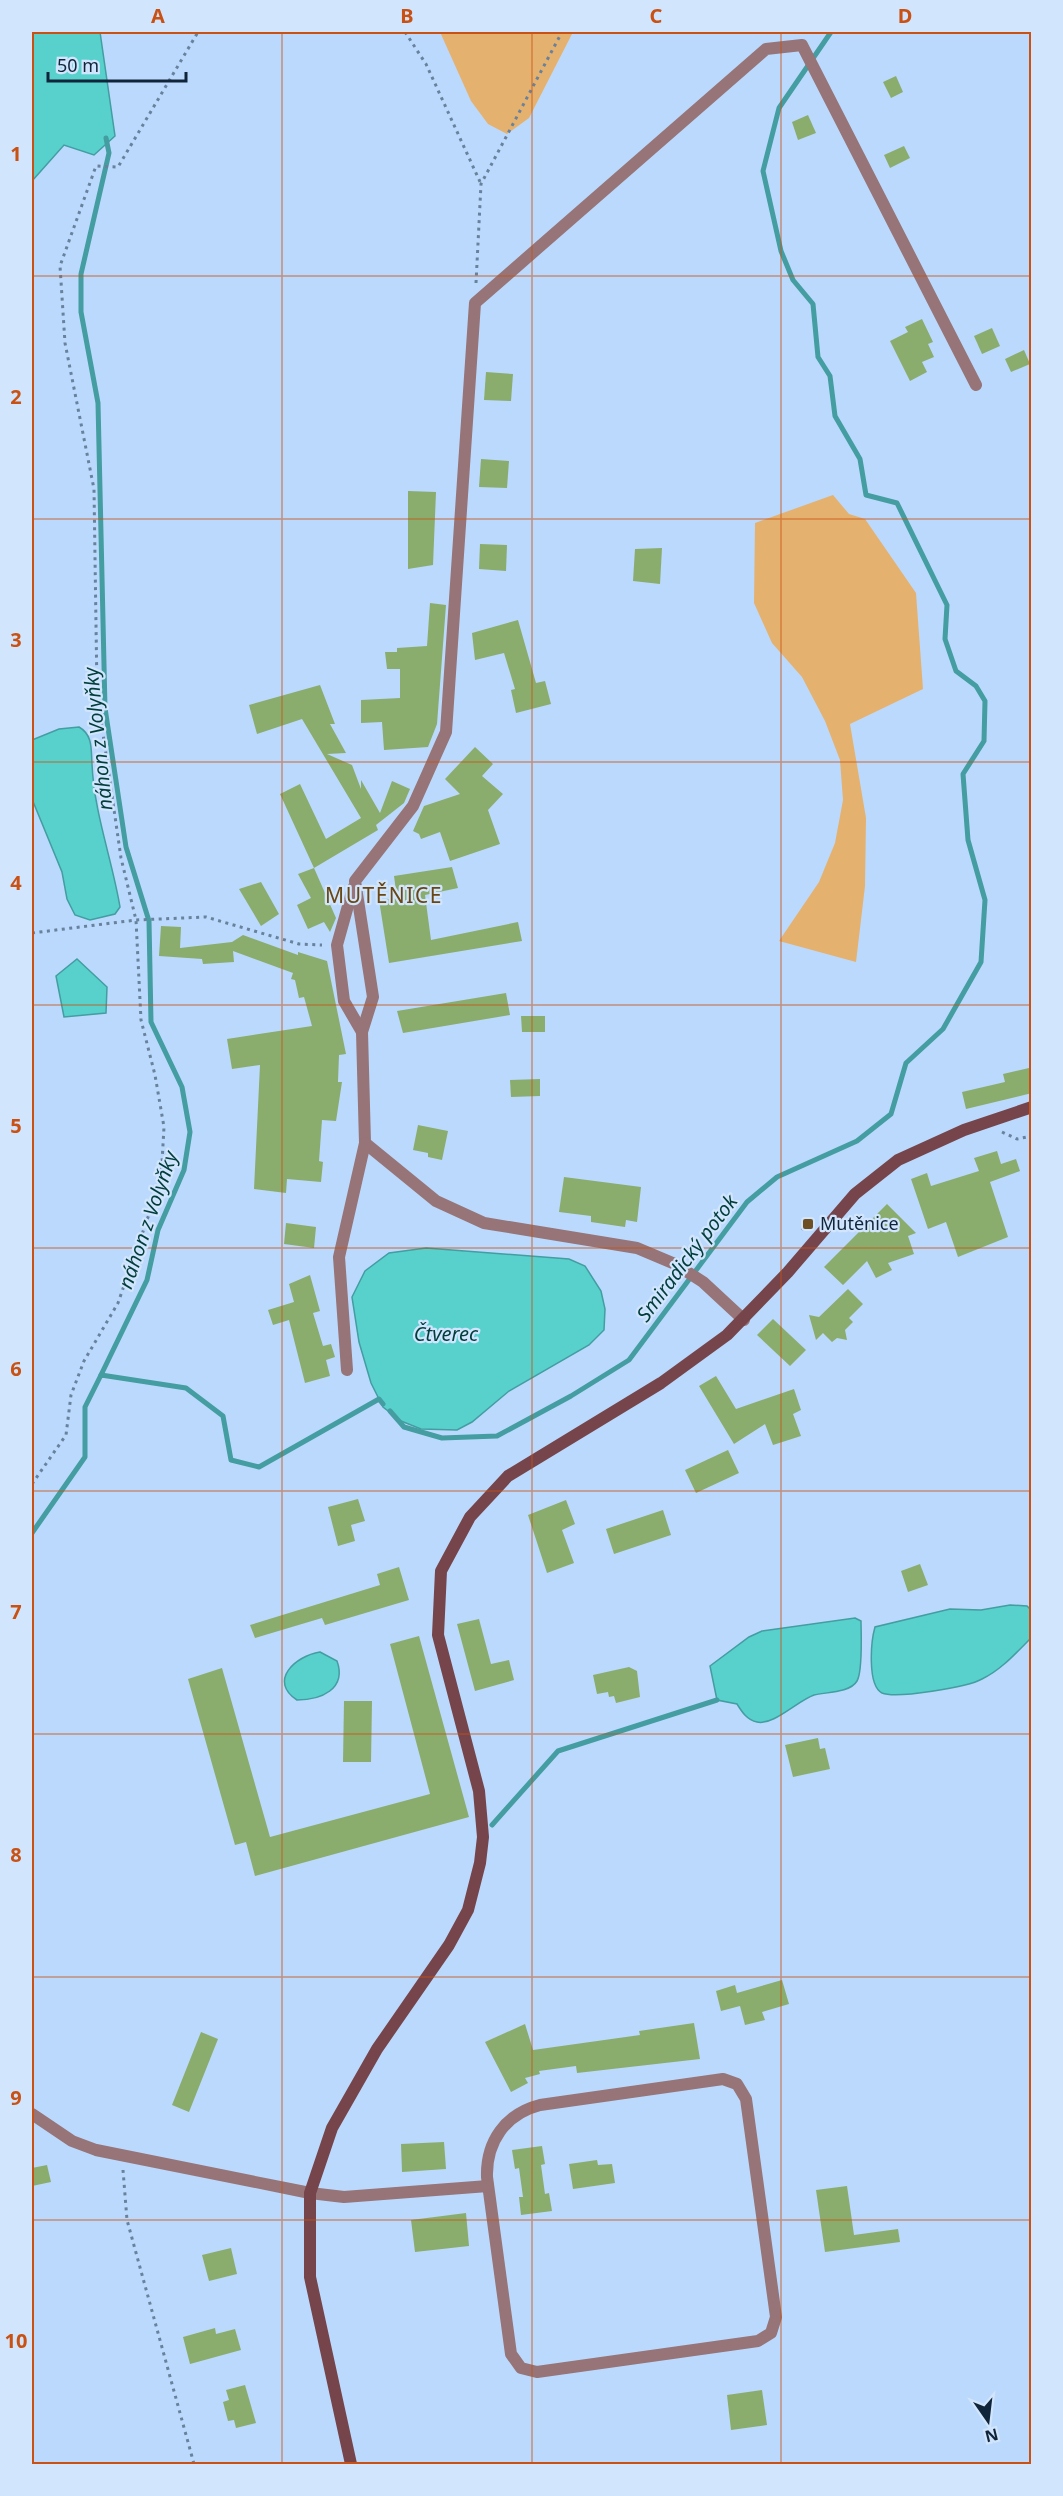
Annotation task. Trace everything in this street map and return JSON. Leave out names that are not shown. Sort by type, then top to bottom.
[{"type":"street","points":[[362,1032],[344,1000],[337,945],[355,881],[413,806],[446,732],[475,303],[766,49],[802,45],[976,385]]},
{"type":"street","points":[[347,1370],[339,1257],[365,1143],[362,1032],[373,997],[355,881]]},
{"type":"street","points":[[351,2464],[310,2277],[310,2193],[332,2128],[377,2049],[449,1945],[468,1910],[478,1876],[483,1837],[479,1791],[438,1635],[441,1570],[471,1517],[508,1476],[696,1360],[744,1320],[855,1194],[898,1160],[964,1130],[1032,1107]]},
{"type":"street","points":[[365,1143],[436,1201],[484,1223],[637,1248],[683,1269],[703,1282],[744,1320]]},
{"type":"street","points":[[730,2080],[742,2088],[746,2099],[776,2317],[774,2328],[771,2333],[758,2341],[537,2372],[521,2368],[511,2354],[488,2186],[487,2164],[494,2139],[510,2119],[529,2108],[730,2080]]},
{"type":"street","points":[[32,2114],[72,2141],[96,2150],[310,2193],[344,2197],[488,2186]]},
{"type":"path","points":[[32,1484],[66,1435],[71,1395],[84,1361],[118,1303],[161,1180],[164,1127],[155,1075],[141,1020],[136,920],[121,858],[97,692],[94,489],[65,343],[60,266],[96,166],[118,167],[198,32]]},
{"type":"path","points":[[405,32],[426,63],[481,184]]},
{"type":"path","points":[[475,303],[481,184],[562,32]]},
{"type":"path","points":[[32,933],[136,920],[206,917],[299,944],[337,945]]},
{"type":"path","points":[[1000,1131],[1017,1139],[1032,1136]]},
{"type":"path","points":[[796,1238],[807,1223]]},
{"type":"path","points":[[121,2155],[127,2220],[194,2464]]},
{"type":"shaded area","points":[[440,32],[573,32],[529,118],[507,134],[488,124],[471,101]]},
{"type":"shaded area","points":[[833,495],[849,514],[865,519],[916,593],[923,689],[850,724],[866,818],[865,886],[856,962],[779,941],[819,882],[835,843],[843,800],[840,760],[825,721],[802,677],[772,643],[754,603],[755,523]]},
{"type":"water","points":[[32,32],[100,32],[115,136],[94,155],[64,145],[32,181]]},
{"type":"water","points":[[79,727],[89,738],[96,800],[120,907],[115,914],[90,920],[75,915],[67,899],[62,872],[32,799],[32,740],[59,729]]},
{"type":"water","points":[[77,959],[107,987],[106,1013],[64,1017],[56,976]]},
{"type":"water","name":"Čtverec","points":[[426,1248],[569,1259],[585,1266],[601,1291],[605,1309],[604,1330],[589,1345],[509,1391],[472,1422],[457,1430],[421,1429],[401,1421],[383,1407],[371,1383],[359,1342],[352,1297],[365,1271],[389,1253]]},
{"type":"water","points":[[1010,1605],[1027,1606],[1031,1610],[1031,1638],[996,1671],[974,1682],[932,1691],[890,1694],[882,1693],[877,1688],[871,1662],[875,1627],[950,1609],[981,1610]]},
{"type":"water","points":[[855,1618],[861,1621],[861,1661],[857,1681],[849,1688],[814,1695],[778,1717],[763,1722],[750,1719],[737,1704],[717,1700],[710,1666],[749,1637],[762,1631]]},
{"type":"water","points":[[320,1652],[337,1661],[339,1671],[335,1686],[315,1698],[297,1700],[289,1693],[285,1685],[288,1670],[302,1659]]},
{"type":"building","points":[[896,76],[903,92],[891,98],[883,82]]},
{"type":"building","points":[[808,115],[816,133],[798,140],[792,122]]},
{"type":"building","points":[[904,146],[910,158],[890,168],[884,155]]},
{"type":"building","points":[[922,319],[933,342],[928,344],[934,357],[922,362],[927,372],[910,381],[890,341],[908,332],[905,327]]},
{"type":"building","points":[[992,328],[1000,346],[982,354],[974,336]]},
{"type":"building","points":[[1024,350],[1030,364],[1011,372],[1005,359]]},
{"type":"building","points":[[486,372],[513,374],[511,401],[484,400]]},
{"type":"building","points":[[481,459],[509,461],[507,488],[479,487]]},
{"type":"building","points":[[408,491],[436,492],[433,565],[408,569]]},
{"type":"building","points":[[480,544],[507,545],[506,571],[479,569]]},
{"type":"building","points":[[662,548],[660,584],[633,581],[635,549]]},
{"type":"building","points":[[430,603],[446,605],[437,724],[428,747],[384,750],[382,722],[361,723],[361,700],[400,698],[400,669],[387,669],[385,652],[397,652],[397,648],[427,646]]},
{"type":"building","points":[[518,620],[536,683],[545,681],[551,704],[516,713],[511,690],[515,689],[504,653],[475,660],[472,633]]},
{"type":"building","points":[[320,685],[335,724],[330,724],[346,753],[327,754],[352,765],[361,789],[361,780],[380,813],[392,781],[410,789],[404,803],[376,825],[378,830],[314,868],[280,794],[300,784],[326,839],[361,818],[302,719],[257,734],[249,705]]},
{"type":"building","points":[[475,747],[493,764],[482,776],[503,794],[488,810],[500,844],[450,861],[440,832],[421,839],[419,834],[413,831],[424,806],[460,794],[445,779]]},
{"type":"building","points":[[452,867],[458,888],[425,895],[431,940],[518,922],[522,941],[389,963],[379,900],[397,898],[394,876]]},
{"type":"building","points":[[314,868],[336,918],[330,932],[324,922],[308,929],[297,905],[311,898],[298,874]]},
{"type":"building","points":[[261,882],[279,914],[261,926],[239,889]]},
{"type":"building","points":[[161,926],[181,927],[180,948],[232,942],[243,935],[298,955],[298,952],[327,961],[346,1054],[339,1055],[338,1082],[342,1082],[336,1121],[322,1120],[319,1161],[323,1162],[321,1182],[287,1179],[286,1193],[254,1189],[260,1065],[232,1069],[227,1039],[312,1026],[304,997],[299,998],[295,980],[291,979],[293,973],[233,951],[234,962],[203,964],[202,959],[159,956]]},
{"type":"building","points":[[506,993],[510,1015],[403,1033],[397,1011]]},
{"type":"building","points":[[521,1016],[545,1016],[545,1032],[522,1032]]},
{"type":"building","points":[[1029,1068],[1032,1093],[966,1109],[962,1092],[1005,1082],[1003,1074]]},
{"type":"building","points":[[540,1079],[540,1096],[511,1097],[510,1080]]},
{"type":"building","points":[[418,1125],[448,1131],[442,1160],[428,1157],[428,1153],[413,1150]]},
{"type":"building","points":[[997,1151],[1001,1164],[1016,1159],[1020,1171],[990,1182],[1008,1237],[958,1257],[946,1222],[928,1229],[911,1179],[927,1173],[931,1186],[979,1171],[974,1158]]},
{"type":"building","points":[[564,1177],[641,1187],[637,1222],[626,1220],[625,1227],[591,1222],[591,1216],[559,1212]]},
{"type":"building","points":[[887,1204],[916,1233],[908,1236],[914,1254],[888,1263],[892,1270],[876,1278],[867,1261],[843,1285],[824,1267]]},
{"type":"building","points":[[286,1223],[316,1227],[314,1248],[284,1244]]},
{"type":"building","points":[[310,1275],[320,1311],[313,1313],[323,1346],[331,1344],[335,1357],[326,1360],[330,1376],[305,1383],[289,1320],[273,1325],[268,1310],[294,1302],[289,1284]]},
{"type":"building","points":[[848,1289],[863,1304],[849,1318],[853,1322],[845,1330],[847,1340],[837,1338],[832,1342],[823,1333],[816,1340],[809,1315],[819,1317]]},
{"type":"building","points":[[773,1319],[806,1350],[790,1366],[757,1335]]},
{"type":"building","points":[[716,1376],[736,1409],[794,1389],[801,1410],[793,1414],[801,1436],[773,1445],[765,1424],[734,1444],[699,1386]]},
{"type":"building","points":[[728,1450],[739,1473],[696,1493],[685,1470]]},
{"type":"building","points":[[358,1499],[365,1521],[351,1525],[355,1541],[338,1546],[328,1507]]},
{"type":"building","points":[[566,1500],[575,1524],[562,1530],[574,1563],[547,1573],[528,1515]]},
{"type":"building","points":[[663,1510],[671,1535],[614,1554],[606,1529]]},
{"type":"building","points":[[920,1564],[928,1585],[908,1592],[901,1571]]},
{"type":"building","points":[[399,1567],[409,1600],[325,1625],[322,1618],[255,1638],[250,1625],[380,1585],[377,1574]]},
{"type":"building","points":[[479,1619],[491,1664],[509,1660],[514,1680],[475,1691],[457,1624]]},
{"type":"building","points":[[419,1636],[469,1817],[255,1876],[246,1842],[235,1845],[188,1679],[222,1668],[270,1837],[430,1794],[390,1644]]},
{"type":"building","points":[[629,1667],[637,1671],[640,1697],[616,1703],[614,1696],[609,1697],[608,1692],[597,1694],[593,1675]]},
{"type":"building","points":[[344,1701],[372,1701],[371,1762],[343,1762]]},
{"type":"building","points":[[818,1738],[820,1749],[825,1748],[830,1769],[793,1777],[785,1745]]},
{"type":"building","points":[[782,1980],[789,2004],[762,2012],[765,2020],[745,2025],[740,2006],[721,2011],[716,1991],[735,1985],[737,1993]]},
{"type":"building","points":[[694,2023],[700,2059],[577,2073],[576,2066],[539,2071],[540,2074],[525,2078],[528,2083],[511,2092],[485,2042],[525,2024],[533,2050],[640,2035],[639,2031]]},
{"type":"building","points":[[201,2032],[218,2039],[189,2112],[172,2105]]},
{"type":"building","points":[[444,2142],[446,2169],[402,2172],[401,2144]]},
{"type":"building","points":[[542,2146],[545,2164],[541,2165],[545,2194],[549,2193],[552,2211],[521,2215],[519,2197],[523,2197],[519,2168],[515,2169],[512,2150]]},
{"type":"building","points":[[597,2160],[598,2165],[612,2164],[615,2183],[573,2189],[569,2164]]},
{"type":"building","points":[[47,2165],[51,2182],[32,2186],[32,2168]]},
{"type":"building","points":[[847,2186],[854,2235],[898,2229],[900,2242],[825,2252],[816,2190]]},
{"type":"building","points":[[466,2213],[469,2246],[415,2252],[411,2220]]},
{"type":"building","points":[[231,2248],[237,2274],[209,2281],[202,2255]]},
{"type":"building","points":[[215,2328],[216,2334],[235,2329],[241,2350],[190,2364],[183,2337]]},
{"type":"building","points":[[245,2385],[256,2423],[236,2428],[234,2420],[228,2421],[223,2402],[229,2400],[226,2390]]},
{"type":"building","points":[[762,2390],[767,2425],[731,2430],[727,2395]]},
{"type":"waterway","name":"Smiradický potok","points":[[390,1411],[404,1427],[442,1438],[497,1436],[571,1396],[629,1360],[747,1202],[777,1177],[857,1141],[891,1114],[906,1063],[943,1029],[981,962],[985,900],[968,840],[963,774],[984,741],[985,701],[976,686],[956,671],[945,639],[947,605],[897,503],[866,495],[860,459],[835,416],[830,376],[818,357],[813,304],[793,280],[781,251],[763,171],[779,108],[831,32]]},
{"type":"waterway","name":"náhon z Volyňky","points":[[101,1375],[147,1280],[158,1230],[184,1170],[190,1132],[182,1087],[151,1022],[149,921],[126,847],[105,708],[98,403],[81,312],[81,274],[109,153],[106,138]]},
{"type":"waterway","name":"Smiradický potok","points":[[32,1533],[85,1457],[85,1407],[101,1375],[186,1388],[223,1416],[231,1460],[259,1467],[379,1399],[383,1404]]},
{"type":"waterway","points":[[492,1825],[558,1751],[717,1700]]},
{"type":"place","name":"Mutěnice","points":[[808,1224]]},
{"type":"district","name":"MUTĚNICE","points":[[384,896]]}]
